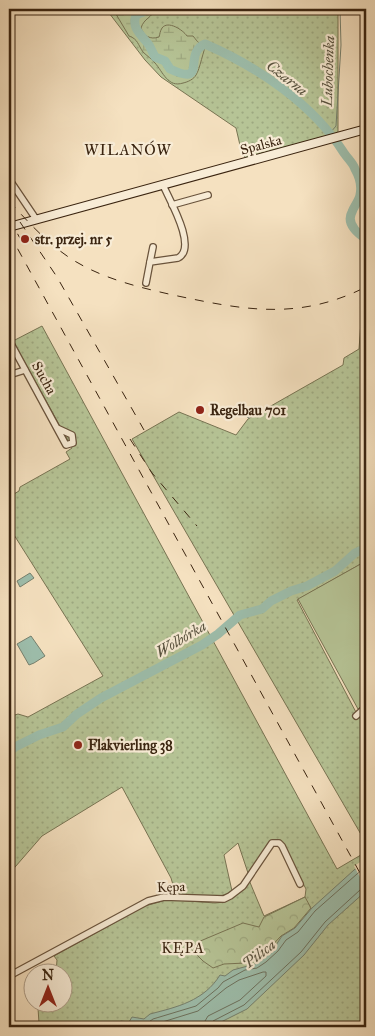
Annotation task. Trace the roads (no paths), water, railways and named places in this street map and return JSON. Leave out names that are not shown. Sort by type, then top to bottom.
[{"type":"street","name":"Spalska","points":[[9,227],[366,129]]},
{"type":"street","points":[[9,178],[36,219]]},
{"type":"street","points":[[150,262],[178,258],[182,256],[185,250],[181,224],[163,185]]},
{"type":"street","points":[[172,204],[208,194]]},
{"type":"street","points":[[146,283],[153,247]]},
{"type":"street","name":"Sucha","points":[[9,340],[57,428]]},
{"type":"street","points":[[9,375],[26,370]]},
{"type":"street","points":[[356,716],[366,707]]},
{"type":"street","name":"Kępa","points":[[9,976],[148,901],[164,897],[215,900],[230,896],[243,886],[272,843],[279,843],[282,846],[300,884]]},
{"type":"water","points":[[255,406],[259,412],[248,418],[246,411]]},
{"type":"water","points":[[30,573],[34,578],[20,587],[17,581]]},
{"type":"water","points":[[31,636],[45,656],[29,665],[17,644]]},
{"type":"water","points":[[366,861],[366,891],[328,925],[304,955],[247,1009],[211,1027],[109,1027],[121,1021],[129,1022],[132,1017],[144,1019],[150,1014],[189,1002],[206,991],[220,975],[225,976],[233,970],[255,964],[274,948],[282,936],[295,928],[312,908]]},
{"type":"waterway","name":"Czarna","points":[[146,9],[136,15],[136,28],[149,45],[155,57],[165,61],[170,69],[182,74],[192,72],[195,55],[198,49],[205,44],[225,53],[264,76],[283,89],[317,119],[352,163],[358,175],[361,192],[350,220],[356,231],[366,239]]},
{"type":"waterway","name":"Lubochenka","points":[[330,133],[336,126],[341,45],[340,9]]},
{"type":"waterway","name":"Wolbórka","points":[[9,752],[39,735],[63,727],[77,714],[101,698],[202,645],[240,615],[262,609],[271,601],[291,591],[307,586],[335,571],[355,553],[366,548]]},
{"type":"railway","points":[[9,189],[14,199]]},
{"type":"railway","points":[[9,201],[47,240],[73,260],[109,277],[160,292],[224,305],[271,309],[317,305],[341,298],[366,287]]},
{"type":"railway","points":[[9,218],[22,242]]},
{"type":"railway","points":[[20,222],[57,277],[144,430]]},
{"type":"railway","points":[[9,233],[366,884]]},
{"type":"railway","points":[[130,439],[152,473],[197,526]]},
{"type":"place","name":"str. przej. nr 5","points":[[25,239]]},
{"type":"place","name":"Regelbau 701","points":[[200,410]]},
{"type":"place","name":"Flakvierling 38","points":[[78,745]]},
{"type":"district","name":"WILANÓW","points":[[128,150]]},
{"type":"district","name":"KĘPA","points":[[183,948]]},
{"type":"water label","name":"Pilica","points":[[259,954]]}]
